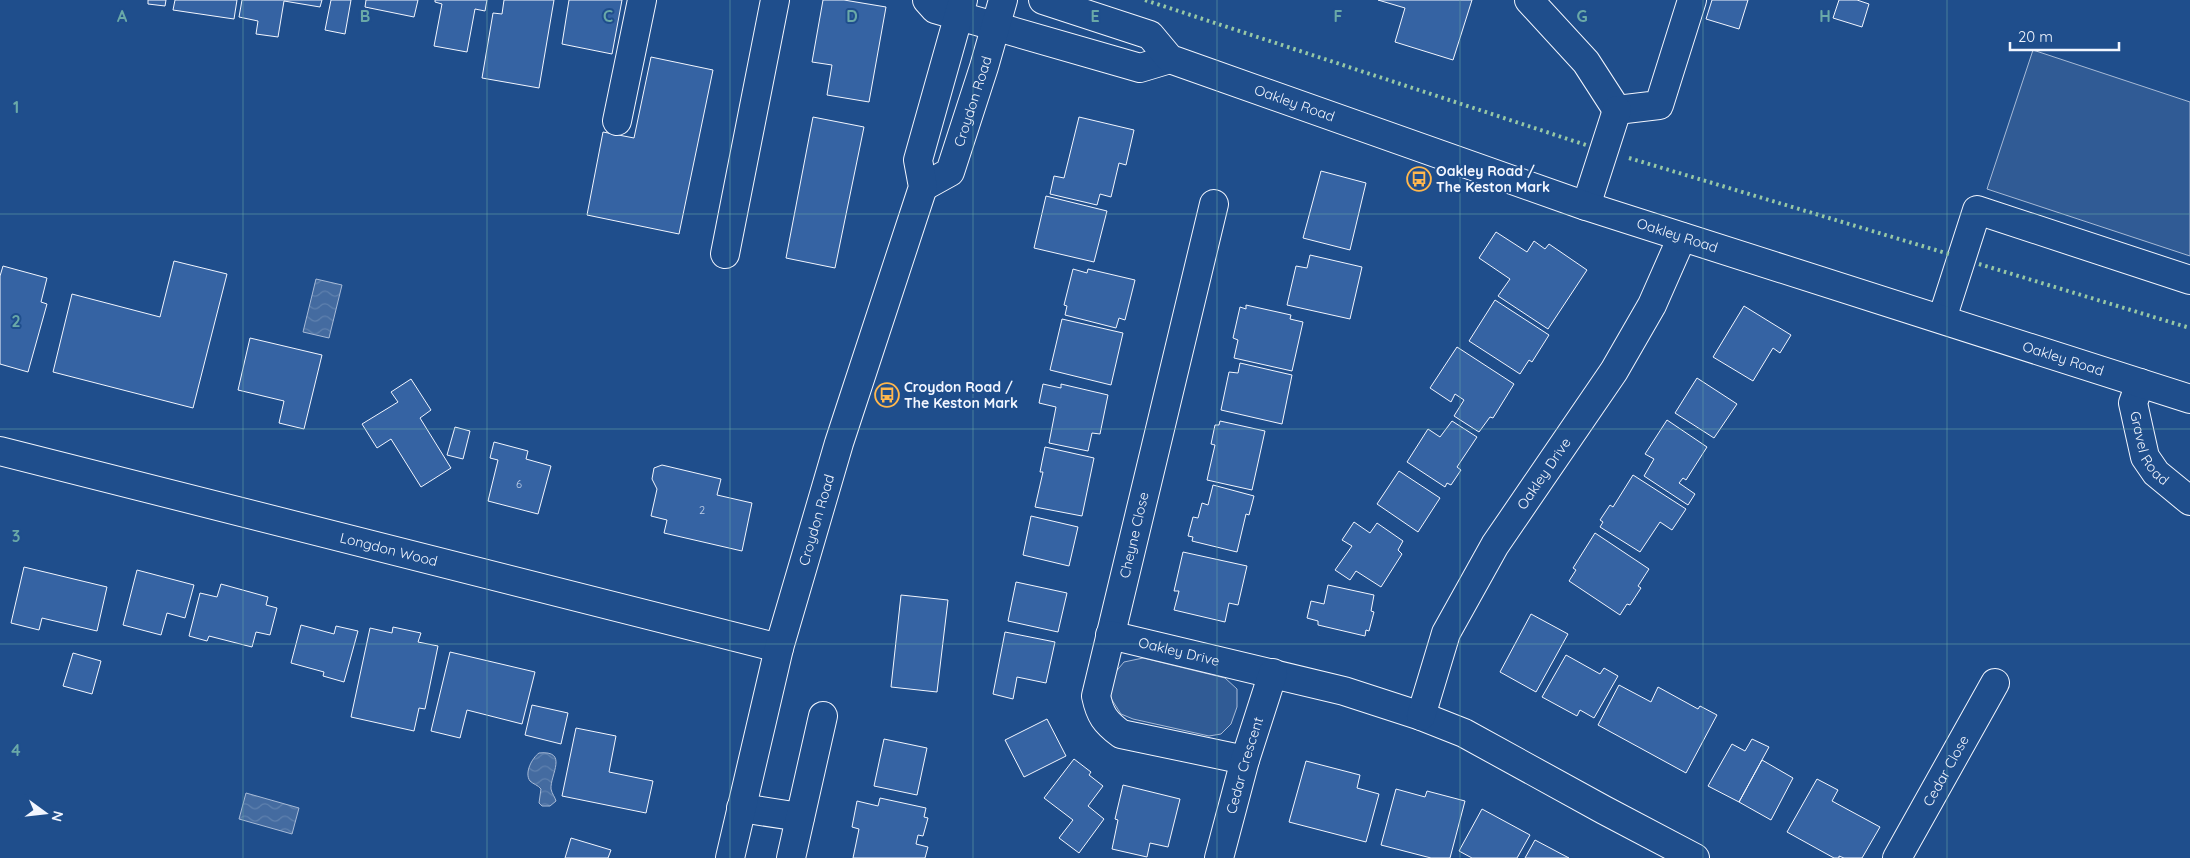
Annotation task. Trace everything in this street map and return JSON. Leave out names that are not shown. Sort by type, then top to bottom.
[{"type":"main road","points":[[618,121],[642,0]]},
{"type":"main road","points":[[725,254],[775,0]]},
{"type":"main road","points":[[927,0],[935,9],[961,8],[996,26],[1140,68],[1170,59],[1150,34],[1043,0]]},
{"type":"main road","name":"Croydon Road","points":[[923,187],[950,172],[1003,0]]},
{"type":"main road","points":[[1529,0],[1586,62],[1617,110]]},
{"type":"main road","points":[[1617,110],[1659,105],[1692,0]]},
{"type":"main road","name":"Croydon Road","points":[[730,858],[779,648],[839,443],[923,187],[918,160],[961,8]]},
{"type":"main road","name":"Oakley Road","points":[[1170,59],[1586,206],[2190,399]]},
{"type":"main road","points":[[1586,206],[1617,110]]},
{"type":"main road","name":"Cheyne Close","points":[[1214,204],[1096,696],[1099,712],[1109,725],[1121,734],[1245,760]]},
{"type":"main road","points":[[1942,319],[1977,210],[2190,280]]},
{"type":"main road","name":"Oakley Drive","points":[[1421,716],[1446,634],[1495,545],[1614,371],[1652,305],[1682,237]]},
{"type":"main road","name":"Gravel Road","points":[[2140,383],[2133,403],[2145,457],[2156,473],[2190,501]]},
{"type":"main road","name":"Longdon Wood","points":[[0,451],[779,648]]},
{"type":"main road","name":"Oakley Drive","points":[[1110,635],[1344,691],[1421,716],[1464,733],[1695,858]]},
{"type":"main road","name":"Cedar Crescent","points":[[1219,858],[1245,760],[1272,673]]},
{"type":"main road","name":"Cedar Close","points":[[1897,858],[1995,683]]},
{"type":"main road","points":[[791,858],[823,716]]},
{"type":"main road","points":[[741,808],[800,817]]},
{"type":"shaded area","points":[[2033,50],[2190,102],[2190,256],[1987,189]]},
{"type":"shaded area","points":[[1143,658],[1225,678],[1237,689],[1237,707],[1231,724],[1221,734],[1209,736],[1133,719],[1121,714],[1112,700],[1109,689],[1114,674],[1124,662]]},
{"type":"water","points":[[316,279],[342,285],[329,338],[303,332]]},
{"type":"water","points":[[539,753],[548,753],[556,759],[551,789],[556,801],[550,806],[542,806],[539,803],[541,789],[528,778],[528,770]]},
{"type":"water","points":[[246,793],[299,808],[292,834],[239,819]]},
{"type":"building","points":[[148,0],[166,0],[165,6],[148,4]]},
{"type":"building","points":[[175,0],[237,0],[234,19],[173,10]]},
{"type":"building","points":[[242,0],[322,0],[320,7],[284,1],[278,37],[256,34],[258,21],[239,17]]},
{"type":"building","points":[[331,0],[351,0],[345,34],[325,30]]},
{"type":"building","points":[[366,0],[418,0],[414,17],[365,7]]},
{"type":"building","points":[[435,0],[487,0],[485,11],[475,9],[467,52],[434,46],[442,4],[435,2]]},
{"type":"building","points":[[504,0],[554,0],[539,88],[482,78],[493,13],[502,14]]},
{"type":"building","points":[[569,0],[622,0],[612,54],[562,44]]},
{"type":"building","points":[[823,0],[844,0],[886,7],[869,102],[827,95],[832,65],[812,62]]},
{"type":"building","points":[[1378,0],[1472,0],[1453,60],[1395,42],[1405,8]]},
{"type":"building","points":[[1712,0],[1748,0],[1739,29],[1706,19]]},
{"type":"building","points":[[1839,0],[1857,0],[1869,4],[1862,27],[1833,18]]},
{"type":"building","points":[[651,57],[713,70],[679,234],[587,215],[603,132],[634,138]]},
{"type":"building","points":[[813,117],[864,127],[835,268],[786,258]]},
{"type":"building","points":[[1079,117],[1134,130],[1126,165],[1119,163],[1111,197],[1100,194],[1097,205],[1050,194],[1054,176],[1064,178]]},
{"type":"building","points":[[1321,171],[1366,183],[1350,250],[1303,238]]},
{"type":"building","points":[[1046,196],[1107,211],[1094,262],[1034,248]]},
{"type":"building","points":[[1496,232],[1527,252],[1534,241],[1545,249],[1549,244],[1587,270],[1548,329],[1498,296],[1510,279],[1479,258]]},
{"type":"building","points":[[1310,255],[1362,267],[1350,319],[1287,305],[1296,266],[1307,268]]},
{"type":"building","points":[[174,261],[227,274],[193,408],[53,372],[72,294],[160,317]]},
{"type":"building","points":[[3,266],[47,278],[41,302],[47,304],[28,372],[0,364],[0,276]]},
{"type":"building","points":[[1073,269],[1087,273],[1088,269],[1135,280],[1125,320],[1119,318],[1116,328],[1065,315],[1067,306],[1064,305]]},
{"type":"building","points":[[1495,300],[1549,335],[1532,362],[1529,360],[1520,374],[1469,341]]},
{"type":"building","points":[[1246,305],[1291,315],[1290,319],[1303,322],[1292,371],[1234,358],[1238,340],[1233,338],[1240,307],[1246,309]]},
{"type":"building","points":[[1744,306],[1791,335],[1780,353],[1773,348],[1753,381],[1713,357]]},
{"type":"building","points":[[1062,319],[1123,333],[1111,385],[1050,370]]},
{"type":"building","points":[[250,338],[322,355],[304,429],[279,423],[284,401],[238,390]]},
{"type":"building","points":[[1457,347],[1514,384],[1493,418],[1490,417],[1479,432],[1454,416],[1464,400],[1455,394],[1451,402],[1430,388]]},
{"type":"building","points":[[1240,363],[1292,375],[1282,424],[1221,410],[1229,372],[1238,373]]},
{"type":"building","points":[[1697,378],[1737,404],[1714,438],[1675,413]]},
{"type":"building","points":[[411,379],[431,410],[420,418],[451,468],[421,487],[391,439],[377,448],[362,424],[398,402],[391,392]]},
{"type":"building","points":[[1043,384],[1061,388],[1061,384],[1108,395],[1100,434],[1092,433],[1088,451],[1049,443],[1056,407],[1039,403]]},
{"type":"building","points":[[1667,420],[1707,447],[1686,480],[1683,478],[1679,483],[1695,494],[1688,505],[1644,476],[1654,459],[1645,454]]},
{"type":"building","points":[[1220,421],[1265,431],[1252,490],[1207,480],[1215,445],[1211,444],[1215,425],[1219,425]]},
{"type":"building","points":[[1452,421],[1477,437],[1457,467],[1461,470],[1451,485],[1447,483],[1445,487],[1407,462],[1428,429],[1440,437]]},
{"type":"building","points":[[455,427],[470,431],[463,459],[447,455]]},
{"type":"building","points":[[494,442],[528,451],[526,459],[551,466],[538,514],[488,501],[498,460],[490,458]]},
{"type":"building","points":[[1045,447],[1094,458],[1082,516],[1035,507],[1043,472],[1040,472]]},
{"type":"building","points":[[662,465],[721,479],[717,495],[752,503],[742,551],[664,533],[667,520],[651,516],[657,489],[652,479],[654,468]]},
{"type":"building","points":[[1399,471],[1440,498],[1418,532],[1377,504]]},
{"type":"building","points":[[1633,475],[1686,509],[1672,530],[1660,522],[1640,552],[1600,527],[1603,522],[1600,520],[1610,505],[1613,507]]},
{"type":"building","points":[[1213,485],[1254,496],[1249,515],[1246,514],[1237,552],[1192,541],[1193,537],[1188,536],[1193,517],[1198,518],[1202,503],[1208,505]]},
{"type":"building","points":[[1031,516],[1078,527],[1069,566],[1023,555]]},
{"type":"building","points":[[1354,522],[1370,533],[1377,523],[1403,541],[1398,550],[1402,554],[1381,587],[1356,571],[1350,580],[1335,570],[1352,546],[1342,540]]},
{"type":"building","points":[[1595,533],[1649,569],[1638,586],[1641,588],[1630,605],[1627,604],[1620,615],[1569,581],[1576,570],[1573,568]]},
{"type":"building","points":[[1183,552],[1247,566],[1238,605],[1229,603],[1225,622],[1174,610],[1179,591],[1174,591]]},
{"type":"building","points":[[24,567],[107,587],[97,631],[42,618],[39,630],[11,623]]},
{"type":"building","points":[[137,570],[194,585],[185,618],[167,613],[161,635],[123,625]]},
{"type":"building","points":[[1016,582],[1067,593],[1058,632],[1008,621]]},
{"type":"building","points":[[221,584],[268,597],[266,605],[277,608],[270,635],[256,632],[252,647],[209,636],[207,641],[189,636],[200,593],[217,597]]},
{"type":"building","points":[[1328,585],[1374,595],[1371,611],[1374,612],[1369,631],[1366,630],[1365,636],[1318,625],[1318,621],[1307,618],[1311,601],[1324,604]]},
{"type":"building","points":[[901,595],[948,600],[937,692],[891,687]]},
{"type":"building","points":[[1531,614],[1568,634],[1536,692],[1500,672]]},
{"type":"building","points":[[301,625],[334,634],[336,626],[358,631],[344,682],[323,676],[324,672],[291,663]]},
{"type":"building","points":[[393,627],[421,633],[418,642],[438,646],[425,709],[419,708],[414,731],[351,717],[370,628],[392,633]]},
{"type":"building","points":[[1005,632],[1055,642],[1046,683],[1017,677],[1013,699],[993,694]]},
{"type":"building","points":[[450,652],[535,672],[522,724],[467,710],[460,738],[431,731]]},
{"type":"building","points":[[73,653],[101,661],[92,694],[63,686]]},
{"type":"building","points":[[1566,655],[1600,674],[1604,668],[1618,676],[1594,718],[1580,710],[1577,716],[1542,697]]},
{"type":"building","points":[[1619,685],[1651,702],[1658,687],[1698,709],[1700,706],[1717,715],[1686,773],[1598,725]]},
{"type":"building","points":[[532,705],[568,713],[561,744],[525,735]]},
{"type":"building","points":[[1047,719],[1066,756],[1024,777],[1005,740]]},
{"type":"building","points":[[576,728],[616,736],[609,772],[653,781],[646,813],[562,796]]},
{"type":"building","points":[[884,739],[927,748],[917,795],[874,786]]},
{"type":"building","points":[[1752,739],[1769,747],[1739,802],[1708,786],[1732,744],[1745,751]]},
{"type":"building","points":[[1074,759],[1091,772],[1089,775],[1103,786],[1088,806],[1104,819],[1079,853],[1059,838],[1073,820],[1044,798]]},
{"type":"building","points":[[1762,760],[1793,778],[1771,820],[1739,802]]},
{"type":"building","points":[[1306,761],[1360,775],[1357,788],[1379,794],[1366,842],[1289,822]]},
{"type":"building","points":[[1817,779],[1838,790],[1832,801],[1880,827],[1862,858],[1844,858],[1839,856],[1839,858],[1834,858],[1787,832]]},
{"type":"building","points":[[1123,785],[1180,799],[1168,847],[1150,843],[1147,857],[1112,849],[1118,820],[1115,819]]},
{"type":"building","points":[[1396,789],[1425,797],[1427,791],[1465,801],[1450,858],[1431,858],[1381,845]]},
{"type":"building","points":[[880,798],[926,808],[924,817],[928,818],[923,836],[918,835],[916,844],[928,847],[925,858],[853,858],[859,829],[852,827],[857,801],[878,806]]},
{"type":"building","points":[[1482,809],[1530,835],[1517,858],[1472,858],[1459,851]]},
{"type":"building","points":[[571,838],[611,850],[608,858],[565,858]]},
{"type":"building","points":[[1535,840],[1569,858],[1525,858]]},
{"type":"hedge","points":[[1145,0],[1586,145]]},
{"type":"hedge","points":[[1629,158],[1949,254]]},
{"type":"hedge","points":[[1979,264],[2190,328]]},
{"type":"place","name":"Oakley Road / The Keston Mark","points":[[1419,179]]},
{"type":"place","name":"Croydon Road / The Keston Mark","points":[[887,395]]}]
